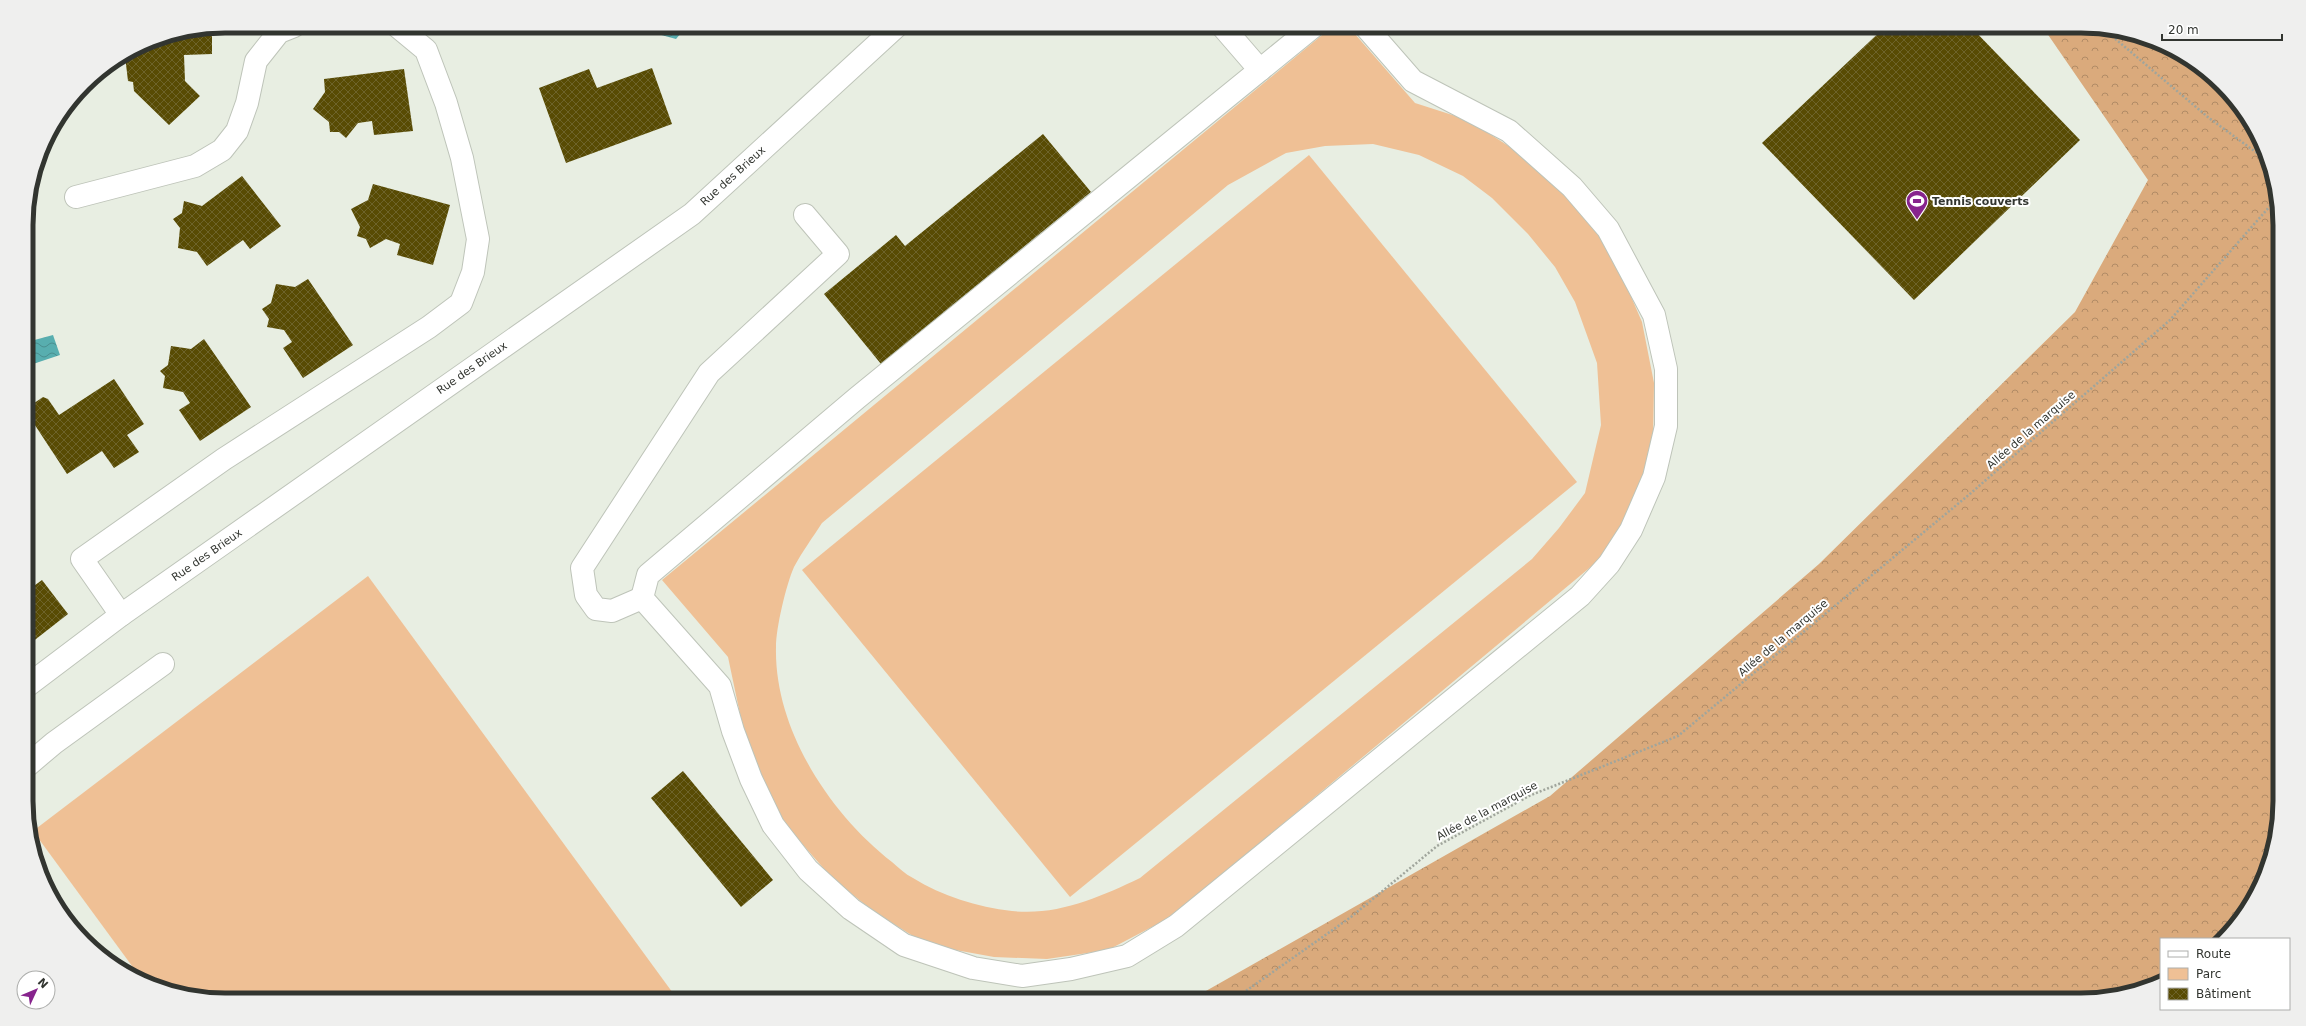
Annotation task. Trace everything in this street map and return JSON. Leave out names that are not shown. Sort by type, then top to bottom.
[{"type":"street","points":[[76,197],[195,166],[222,150],[237,131],[247,103],[256,61],[278,33]]},
{"type":"street","points":[[121,615],[82,559],[224,459],[429,327],[460,303],[473,272],[478,239],[462,158],[446,103],[426,50],[405,33]]},
{"type":"street","name":"Rue des Brieux","points":[[33,681],[121,615],[692,214],[889,33]]},
{"type":"street","points":[[1228,33],[1260,70]]},
{"type":"street","points":[[642,598],[648,575],[856,398],[1305,33]]},
{"type":"street","points":[[642,598],[720,686],[751,780],[773,825],[808,870],[851,909],[904,945],[972,968],[1022,976],[1071,969],[1127,956],[1176,926],[1580,596],[1609,564],[1631,530],[1654,477],[1666,426],[1666,369],[1654,315],[1608,228],[1572,187],[1509,131],[1413,81],[1371,33]]},
{"type":"street","points":[[642,598],[612,612],[596,609],[586,595],[582,568],[709,373],[838,254],[806,214]]},
{"type":"street","points":[[33,761],[54,743],[163,664]]},
{"type":"path","points":[[2112,36],[2209,118],[2259,155]]},
{"type":"path","name":"Allée de la marquise","points":[[1243,993],[1351,917],[1437,846],[1528,796],[1678,736],[1971,493],[2170,320],[2272,204]]},
{"type":"green space","points":[[1325,33],[1354,33],[1415,103],[1468,120],[1510,147],[1552,182],[1593,222],[1620,271],[1642,322],[1654,383],[1653,443],[1638,501],[1599,560],[1171,917],[1108,950],[1047,959],[994,957],[950,949],[913,936],[873,911],[833,879],[789,829],[762,785],[744,733],[728,657],[662,580]],"holes":[[[1373,144],[1419,155],[1463,176],[1492,198],[1528,234],[1555,267],[1575,302],[1597,363],[1601,425],[1585,493],[1559,528],[1532,559],[1140,878],[1110,892],[1078,904],[1046,911],[1029,912],[1012,911],[973,904],[936,890],[907,875],[869,842],[847,820],[828,794],[810,767],[795,738],[785,708],[778,678],[776,647],[782,607],[794,567],[822,523],[1228,185],[1286,153],[1325,146]]]},
{"type":"green space","points":[[2047,33],[2094,33],[2118,37],[2143,43],[2188,65],[2217,89],[2241,118],[2263,163],[2269,188],[2273,212],[2273,814],[2263,863],[2253,886],[2241,908],[2216,938],[2160,938],[2160,976],[2143,983],[2094,993],[1202,993],[1550,796],[1819,564],[2075,312],[2148,180]]},
{"type":"green space","points":[[1309,155],[1577,482],[1070,897],[802,570]]},
{"type":"green space","points":[[368,576],[673,993],[212,993],[163,983],[135,970],[37,836],[36,829]]},
{"type":"water","points":[[654,33],[681,33],[676,39]]},
{"type":"water","points":[[53,335],[60,355],[33,364],[33,340]]},
{"type":"building","points":[[212,33],[212,54],[184,55],[185,81],[200,96],[169,125],[134,91],[133,82],[128,81],[126,61],[163,43]]},
{"type":"building","name":"Tennis couverts","points":[[1879,33],[1977,33],[2080,140],[1914,300],[1762,143]]},
{"type":"building","points":[[652,68],[672,124],[566,163],[539,88],[589,69],[597,88]]},
{"type":"building","points":[[404,69],[413,131],[374,135],[372,121],[358,123],[346,138],[339,132],[330,132],[329,122],[313,109],[325,92],[324,79]]},
{"type":"building","points":[[1043,134],[1091,192],[881,364],[824,294],[896,235],[905,246]]},
{"type":"building","points":[[242,176],[281,226],[250,249],[243,240],[207,266],[197,252],[178,248],[180,228],[173,219],[182,213],[184,201],[202,206]]},
{"type":"building","points":[[373,184],[450,205],[433,265],[397,255],[400,244],[386,239],[370,248],[366,239],[357,236],[360,227],[351,209],[368,200]]},
{"type":"building","points":[[308,279],[353,345],[303,378],[283,348],[292,342],[284,330],[267,327],[269,319],[262,309],[271,303],[276,284],[295,287]]},
{"type":"building","points":[[204,339],[251,407],[200,441],[179,410],[190,403],[183,392],[163,388],[165,376],[160,371],[168,365],[171,346],[191,349]]},
{"type":"building","points":[[114,379],[144,424],[127,435],[139,452],[114,468],[102,451],[67,474],[33,422],[33,404],[43,397],[48,399],[59,415]]},
{"type":"building","points":[[42,580],[68,614],[33,641],[33,587]]},
{"type":"building","points":[[683,771],[773,880],[741,907],[651,798]]},
{"type":"place","name":"Tennis couverts","points":[[1917,220]]}]
